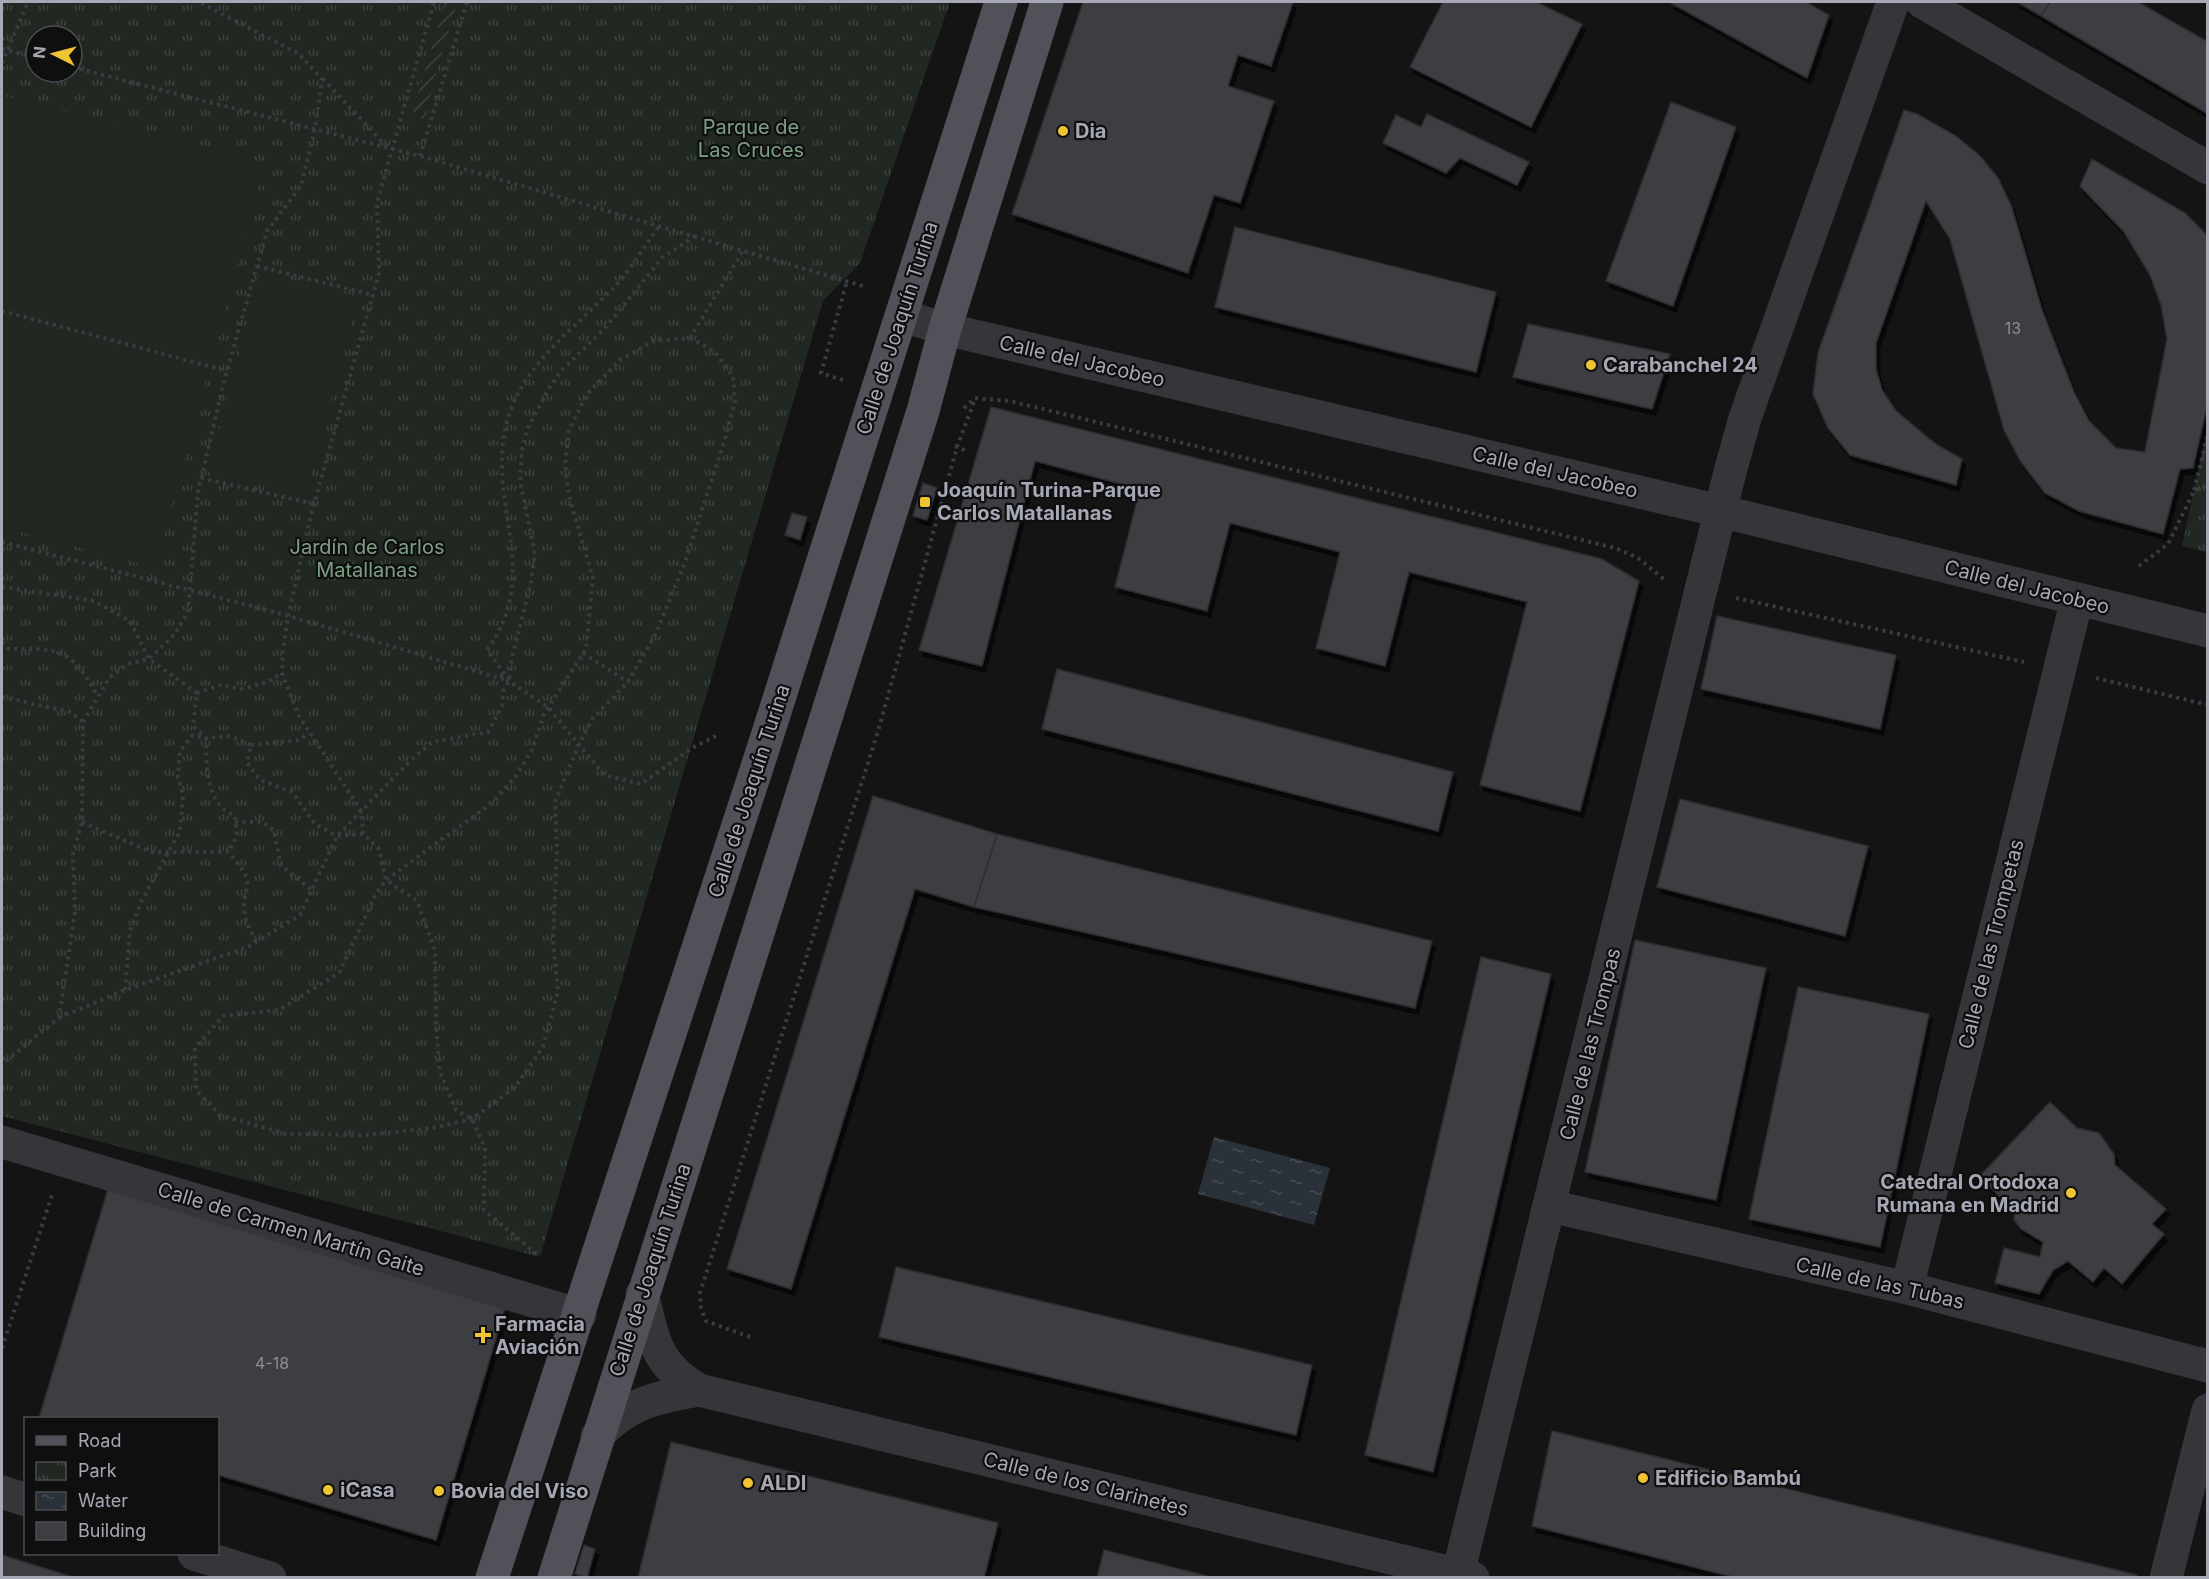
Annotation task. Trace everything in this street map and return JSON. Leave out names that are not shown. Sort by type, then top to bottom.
[{"type":"main road","name":"Calle de Joaquín Turina","points":[[492,1578],[580,1315],[876,392],[903,316],[1000,2]]},
{"type":"main road","name":"Calle de Joaquín Turina","points":[[554,1578],[597,1436],[923,411],[945,329],[1047,2]]},
{"type":"street","name":"Calle de las Trompas","points":[[1463,1576],[1550,1206],[1720,511],[1745,418],[1893,2]]},
{"type":"street","points":[[1922,2],[2208,168]]},
{"type":"street","name":"Calle del Jacobeo","points":[[903,316],[945,329],[1720,511],[2208,632]]},
{"type":"street","name":"Calle de las Trompetas","points":[[1907,1288],[2077,599]]},
{"type":"street","name":"Calle de Carmen Martín Gaite","points":[[2,1142],[580,1315]]},
{"type":"street","name":"Calle de las Tubas","points":[[1550,1206],[1907,1288],[2208,1366]]},
{"type":"street","name":"Calle de los Clarinetes","points":[[642,1294],[657,1348],[665,1364],[676,1376],[699,1390],[1463,1576]]},
{"type":"street","name":"Calle de los Clarinetes","points":[[597,1436],[613,1419],[630,1408],[661,1397],[699,1390]]},
{"type":"street","points":[[2166,1578],[2208,1410]]},
{"type":"street","points":[[2,1492],[24,1499]]},
{"type":"street","points":[[197,1555],[270,1578]]},
{"type":"path","points":[[2,63],[3,50],[28,2]]},
{"type":"path","points":[[199,2],[298,54],[390,151]]},
{"type":"path","points":[[434,2],[377,203],[379,273],[314,504],[288,616],[282,673],[299,716],[361,811],[363,834],[379,849],[386,880],[417,901],[435,950],[436,1025],[440,1071],[456,1110],[472,1119],[485,1148],[484,1210],[540,1257]]},
{"type":"path","points":[[420,156],[467,2]]},
{"type":"path","points":[[3,50],[24,55]]},
{"type":"path","points":[[84,70],[315,128],[390,151],[420,156],[744,249],[863,286]]},
{"type":"path","points":[[59,1018],[75,912],[73,853],[82,822],[83,722],[110,677],[128,664],[149,659],[174,635],[188,612],[198,492],[227,371],[267,231],[301,186],[315,128],[322,79]]},
{"type":"path","points":[[509,681],[487,650],[502,629],[515,574],[502,493],[507,422],[524,382],[552,348],[621,279],[659,226]]},
{"type":"path","points":[[2,1064],[59,1018],[126,990],[248,947],[300,915],[337,836],[361,811],[432,742],[488,732],[502,706],[503,691],[509,681],[512,657],[531,583],[535,554],[520,480],[522,450],[528,428],[549,387],[562,370],[607,326],[662,258],[695,236]]},
{"type":"path","points":[[690,338],[744,249]]},
{"type":"path","points":[[256,266],[373,295]]},
{"type":"path","points":[[844,381],[820,373],[847,281]]},
{"type":"path","points":[[2,311],[227,371]]},
{"type":"path","points":[[690,338],[714,351],[733,376],[735,401],[725,439],[678,579],[656,633],[628,682],[593,718],[578,746],[555,802],[557,850],[553,941],[558,992],[543,1047],[515,1087],[472,1119],[434,1128],[363,1135],[286,1134],[220,1115],[196,1090],[195,1048],[223,1016],[279,1010],[339,973],[376,894],[386,880],[492,803],[515,777],[532,750],[548,707],[583,653],[593,578],[569,496],[565,464],[569,430],[587,394],[620,360],[654,341],[690,338]]},
{"type":"path","points":[[750,1337],[706,1321],[701,1308],[700,1293],[879,728],[957,447],[975,398]]},
{"type":"path","points":[[958,413],[975,398],[1022,403],[1615,548],[1638,558],[1675,587]]},
{"type":"path","points":[[2139,566],[2168,544],[2194,491],[2208,434]]},
{"type":"path","points":[[201,478],[314,504]]},
{"type":"path","points":[[2194,491],[2208,485]]},
{"type":"path","points":[[2,542],[288,616],[509,681]]},
{"type":"path","points":[[2,586],[94,601],[130,621],[149,659],[197,693]]},
{"type":"path","points":[[1731,596],[2059,669],[2208,705]]},
{"type":"path","points":[[2,642],[9,649],[40,648],[58,652],[75,661],[98,697]]},
{"type":"path","points":[[583,653],[628,682]]},
{"type":"path","points":[[197,693],[221,685],[241,689],[267,682],[282,673]]},
{"type":"path","points":[[500,675],[548,707],[604,775],[641,784],[692,748],[716,736]]},
{"type":"path","points":[[197,693],[193,726],[206,738],[207,773],[213,798],[224,812],[235,816],[237,836],[228,852]]},
{"type":"path","points":[[2,697],[71,712],[83,722]]},
{"type":"path","points":[[126,990],[130,931],[141,902],[166,852],[180,831],[183,795],[178,777],[180,751],[192,736],[206,738],[230,736],[251,745],[300,740],[309,733]]},
{"type":"path","points":[[251,745],[247,763],[260,780],[292,792],[315,824],[337,836],[363,834]]},
{"type":"path","points":[[82,822],[152,852],[228,852],[244,870],[249,886],[246,920],[256,942]]},
{"type":"path","points":[[236,822],[263,822],[274,831],[281,866],[312,890]]},
{"type":"path","points":[[2,1348],[55,1185]]},
{"type":"green space","name":"Jardín de Carlos Matallanas","points":[[2,2],[950,2],[860,263],[823,301],[540,1257],[2,1116]]},
{"type":"green space","points":[[445,2],[457,2],[423,119],[412,115]]},
{"type":"green space","points":[[3,96],[265,163],[155,568],[2,527]]},
{"type":"green space","points":[[260,273],[359,297],[305,497],[208,472]]},
{"type":"green space","points":[[2207,430],[2207,552],[2182,546]]},
{"type":"water","points":[[1214,1137],[1330,1168],[1314,1225],[1198,1194]]},
{"type":"building","points":[[1083,2],[1293,2],[1271,66],[1238,55],[1228,86],[1274,101],[1240,203],[1214,195],[1188,273],[1012,214]]},
{"type":"building","points":[[1443,2],[1536,2],[1582,24],[1531,127],[1410,67]]},
{"type":"building","points":[[1669,2],[1806,2],[1829,15],[1807,78]]},
{"type":"building","points":[[2017,2],[2050,2],[2041,16]]},
{"type":"building","points":[[2050,2],[2138,2],[2208,42],[2208,114],[2041,16]]},
{"type":"building","points":[[1671,102],[1736,127],[1673,306],[1606,281]]},
{"type":"building","points":[[1904,110],[1917,114],[1956,136],[1980,156],[1998,178],[2011,205],[2042,310],[2074,392],[2089,421],[2116,448],[2145,452],[2167,339],[2161,305],[2150,275],[2124,232],[2080,186],[2092,159],[2185,213],[2208,236],[2208,401],[2193,468],[2180,469],[2163,534],[2079,511],[2045,493],[2021,462],[2004,430],[1950,239],[1926,201],[1876,343],[1876,369],[1882,390],[1896,411],[1937,445],[1962,459],[1956,485],[1850,455],[1828,428],[1813,394],[1818,353]]},
{"type":"building","points":[[1427,114],[1529,162],[1517,185],[1460,158],[1446,173],[1383,143],[1396,115],[1421,127]]},
{"type":"building","points":[[1235,227],[1496,292],[1476,372],[1215,307]]},
{"type":"building","name":"Carabanchel 24","points":[[1528,324],[1670,354],[1652,409],[1513,377]]},
{"type":"building","points":[[991,407],[1602,559],[1639,581],[1580,811],[1480,785],[1527,602],[1409,572],[1385,666],[1316,648],[1340,552],[1230,523],[1207,611],[1115,587],[1140,489],[1035,461],[982,666],[919,650]]},
{"type":"building","name":"Joaquín Turina-Parque Carlos Matallanas","points":[[923,483],[937,488],[927,520],[913,516]]},
{"type":"building","points":[[792,513],[807,517],[800,540],[785,535]]},
{"type":"building","points":[[1717,616],[1896,655],[1880,729],[1701,689]]},
{"type":"building","points":[[1057,669],[1453,772],[1438,831],[1042,729]]},
{"type":"building","points":[[873,796],[997,834],[974,907],[915,889],[791,1289],[727,1269]]},
{"type":"building","points":[[1680,799],[1868,846],[1845,936],[1657,887]]},
{"type":"building","points":[[997,834],[1432,941],[1415,1008],[974,907]]},
{"type":"building","points":[[1635,940],[1766,968],[1716,1200],[1585,1172]]},
{"type":"building","points":[[1481,957],[1551,974],[1433,1472],[1365,1455]]},
{"type":"building","points":[[1798,987],[1929,1014],[1880,1247],[1749,1219]]},
{"type":"building","name":"Catedral Ortodoxa Rumana en Madrid","points":[[2050,1102],[2077,1128],[2099,1133],[2114,1154],[2115,1165],[2166,1209],[2152,1224],[2164,1234],[2122,1284],[2104,1268],[2093,1282],[2068,1261],[2053,1270],[2039,1294],[1995,1283],[2004,1248],[2040,1257],[2043,1242],[2021,1229],[2014,1220],[2015,1211],[1979,1177]]},
{"type":"building","points":[[108,1189],[505,1308],[436,1540],[219,1475],[219,1417],[39,1417]]},
{"type":"building","points":[[896,1267],[1312,1365],[1296,1435],[879,1337]]},
{"type":"building","name":"Edificio Bambú","points":[[1552,1431],[2137,1575],[2136,1578],[1737,1578],[1532,1526]]},
{"type":"building","name":"ALDI","points":[[671,1442],[998,1523],[984,1578],[638,1578]]},
{"type":"building","points":[[584,1545],[595,1549],[587,1578],[575,1574]]},
{"type":"building","points":[[1104,1550],[1215,1578],[1097,1578]]},
{"type":"building","points":[[2,1555],[76,1578],[2,1578]]},
{"type":"place","name":"Dia","points":[[1063,131]]},
{"type":"place","name":"Carabanchel 24","points":[[1591,365]]},
{"type":"place","name":"Joaquín Turina-Parque Carlos Matallanas","points":[[925,502]]},
{"type":"place","name":"Catedral Ortodoxa Rumana en Madrid","points":[[2071,1193]]},
{"type":"place","name":"Farmacia Aviación","points":[[483,1335]]},
{"type":"place","name":"Edificio Bambú","points":[[1643,1478]]},
{"type":"place","name":"ALDI","points":[[748,1483]]},
{"type":"place","name":"iCasa","points":[[328,1490]]},
{"type":"place","name":"Bovia del Viso","points":[[439,1491]]},
{"type":"park label","name":"Parque de Las Cruces","points":[[751,138]]}]
